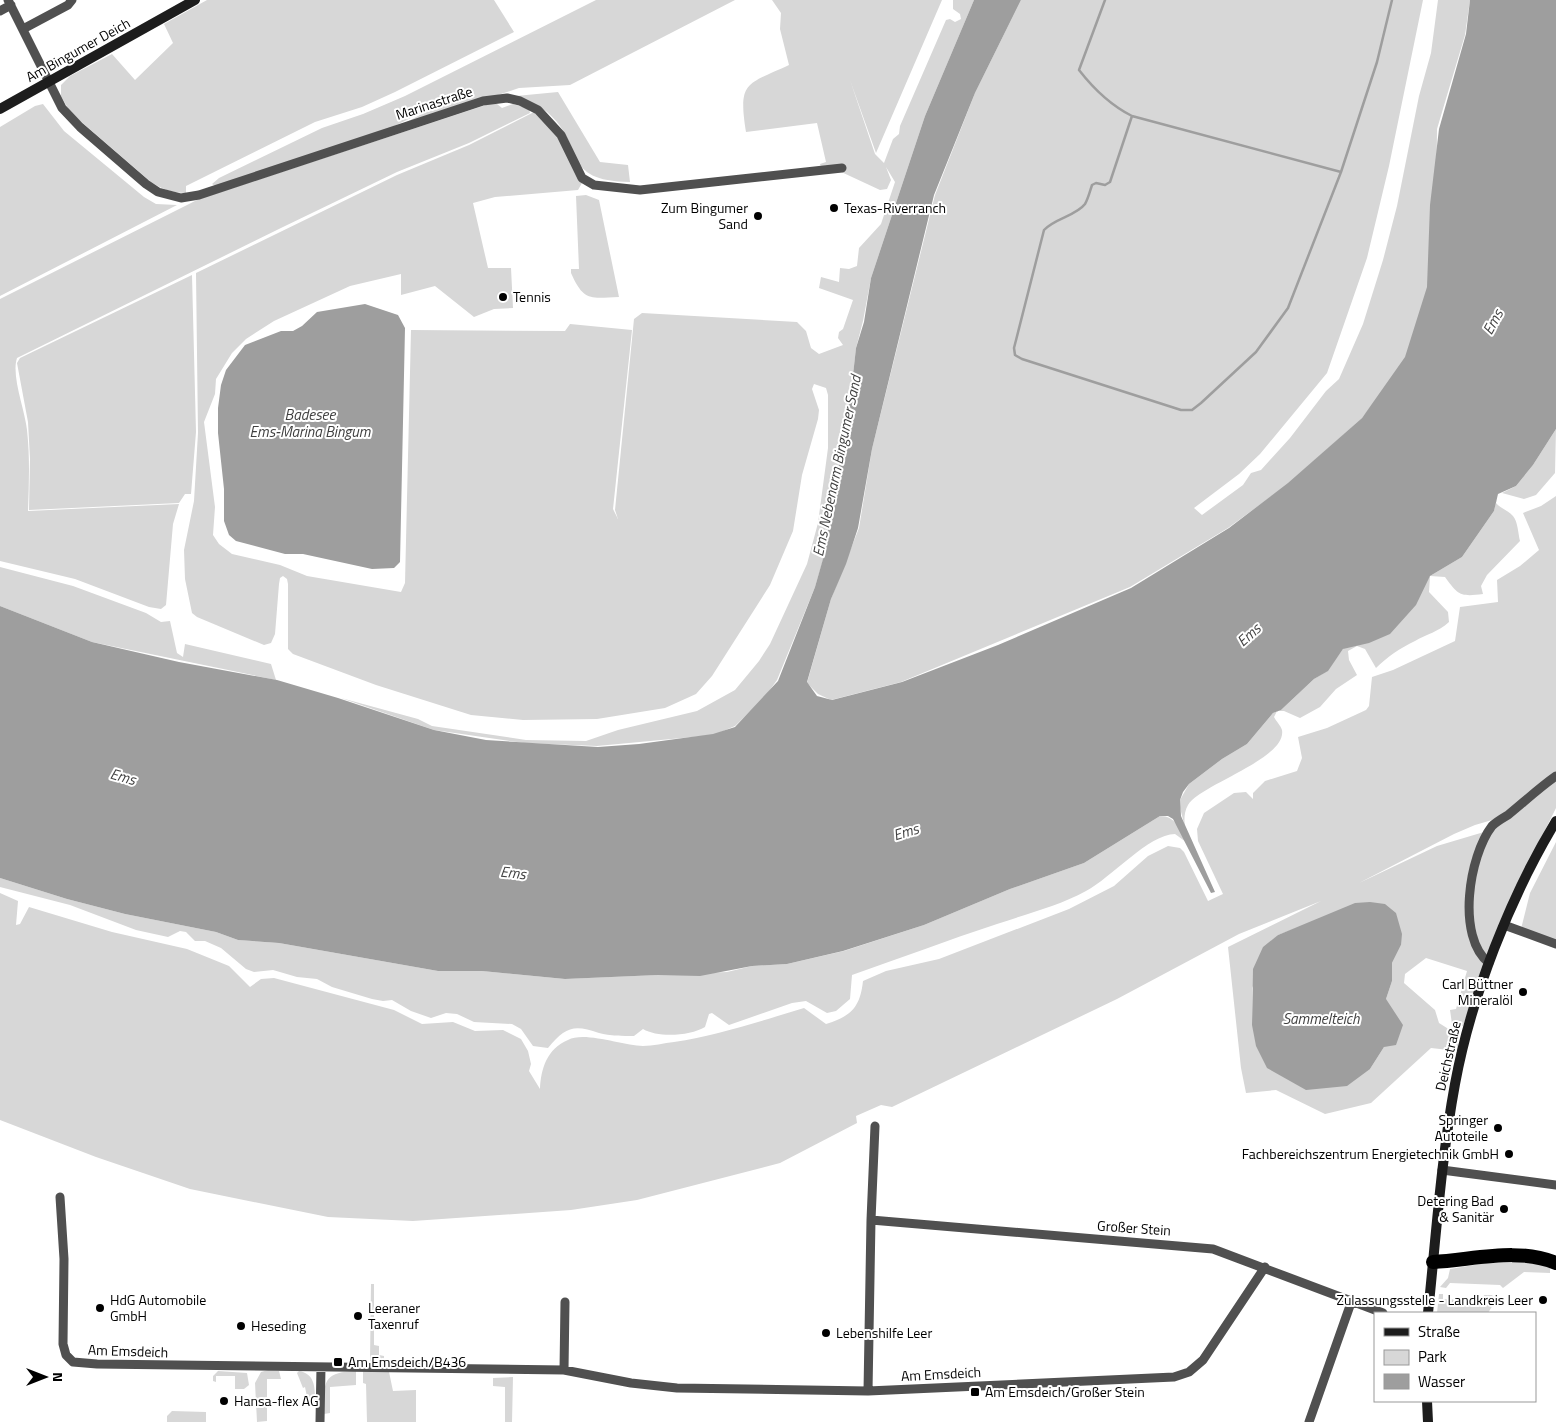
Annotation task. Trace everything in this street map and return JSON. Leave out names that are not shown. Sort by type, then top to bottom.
[{"type":"highway","points":[[1433,1262],[1496,1256],[1540,1258],[1556,1263]]},
{"type":"main road","name":"Am Bingumer Deich","points":[[0,109],[195,0]]},
{"type":"main road","name":"Deichstraße","points":[[1428,1312],[1442,1170],[1462,1050],[1489,963],[1504,925],[1556,821]]},
{"type":"main road","points":[[1427,1402],[1428,1422]]},
{"type":"street","points":[[23,29],[68,5],[72,0]]},
{"type":"street","points":[[0,11],[9,3]]},
{"type":"street","name":"Marinastraße","points":[[9,3],[62,108],[100,145],[146,184],[165,195],[181,198],[199,195],[483,101],[507,98],[520,101],[547,116],[561,135],[582,178],[594,185],[640,190],[842,168]]},
{"type":"street","points":[[1489,963],[1479,952],[1470,924],[1470,894],[1476,863],[1492,827],[1556,776]]},
{"type":"street","points":[[1504,925],[1556,944]]},
{"type":"street","points":[[868,1391],[874,1126]]},
{"type":"street","points":[[1442,1170],[1556,1185]]},
{"type":"street","name":"Am Emsdeich","points":[[60,1197],[64,1259],[62,1339],[66,1355],[73,1362],[211,1367],[564,1370],[631,1383],[677,1388],[868,1391],[1174,1377],[1189,1372],[1203,1360],[1265,1267]]},
{"type":"street","name":"Großer Stein","points":[[871,1220],[1213,1248],[1381,1312]]},
{"type":"street","points":[[1309,1422],[1352,1300]]},
{"type":"street","points":[[564,1370],[565,1302]]},
{"type":"street","points":[[320,1422],[321,1367]]},
{"type":"green space","points":[[207,0],[494,0],[514,32],[362,107],[315,122],[186,186],[186,193],[176,192],[163,189],[151,182],[70,112],[61,96],[61,85],[70,76],[112,54],[135,80],[173,43],[164,24]]},
{"type":"green space","points":[[596,0],[735,0],[570,85],[519,88],[390,131],[446,101],[386,130],[215,186],[212,184],[219,178],[322,128],[363,114],[405,96]]},
{"type":"green space","points":[[772,0],[942,0],[876,153],[850,80],[875,154],[884,163],[893,139],[899,134],[900,126],[946,20],[950,19],[955,22],[961,19],[960,14],[953,9],[953,0],[974,0],[925,116],[871,278],[856,348],[851,393],[823,560],[815,587],[777,680],[764,698],[735,726],[714,735],[597,746],[524,743],[434,730],[341,698],[418,719],[432,726],[526,740],[586,741],[618,730],[697,711],[735,690],[759,661],[770,644],[807,564],[818,523],[828,448],[828,395],[826,388],[814,384],[812,389],[819,410],[818,419],[802,475],[793,531],[770,585],[712,676],[696,694],[665,708],[597,719],[523,720],[471,715],[376,685],[293,654],[288,649],[288,584],[287,579],[283,576],[280,578],[275,634],[271,643],[264,645],[197,617],[192,613],[185,579],[184,550],[194,501],[198,433],[196,273],[397,175],[469,145],[534,112],[560,139],[582,183],[578,190],[495,197],[473,203],[488,268],[511,268],[513,308],[494,309],[474,317],[435,286],[401,295],[401,274],[350,286],[274,321],[246,339],[232,353],[216,379],[215,394],[204,422],[215,507],[213,535],[219,544],[232,554],[280,565],[307,576],[401,592],[405,583],[411,330],[565,331],[570,324],[632,330],[613,509],[618,519],[615,510],[634,319],[642,313],[797,322],[806,331],[811,348],[819,354],[843,345],[838,338],[839,332],[843,329],[853,300],[819,288],[821,277],[839,282],[840,268],[849,269],[857,266],[859,248],[881,224],[895,182],[886,167],[891,180],[887,189],[880,190],[837,170],[821,167],[820,164],[826,162],[817,123],[746,132],[743,103],[748,87],[763,77],[789,65],[780,29],[781,13]]},
{"type":"green space","points":[[1021,0],[1423,0],[1389,166],[1367,258],[1327,373],[1260,454],[1239,474],[1194,508],[1202,515],[1243,485],[1251,473],[1261,470],[1290,438],[1326,391],[1339,379],[1363,324],[1383,260],[1397,206],[1419,96],[1431,53],[1438,0],[1470,0],[1465,35],[1437,129],[1435,323],[1362,418],[1288,484],[1228,528],[1130,587],[901,682],[831,700],[818,694],[807,683],[831,599],[859,528],[872,449],[935,195],[975,93]]},
{"type":"green space","points":[[558,92],[600,162],[628,165],[630,182],[608,180],[593,175],[583,168],[567,137],[547,112],[516,96]]},
{"type":"green space","points":[[43,104],[64,131],[144,197],[156,204],[177,205],[0,296],[0,127],[35,106]]},
{"type":"green space","points":[[489,104],[497,104],[502,108],[513,104],[529,109],[530,113],[469,143],[397,172],[17,358],[17,383],[28,440],[28,511],[179,504],[173,524],[166,605],[161,609],[149,607],[75,579],[0,561],[0,299],[199,199]]},
{"type":"green space","points":[[586,195],[599,200],[619,297],[601,298],[584,294],[571,273],[571,269],[579,269],[576,196]]},
{"type":"green space","points":[[192,275],[196,432],[191,494],[185,494],[179,503],[29,510],[30,459],[28,422],[17,363],[20,358]]},
{"type":"green space","points":[[1556,429],[1555,473],[1536,495],[1524,499],[1502,493],[1516,486],[1533,465]]},
{"type":"green space","points":[[1556,496],[1556,772],[1499,818],[1454,834],[1359,883],[1437,846],[1494,829],[1556,777],[1556,808],[1499,923],[1463,1026],[1458,1027],[1452,1024],[1450,1010],[1456,1009],[1467,971],[1426,958],[1405,974],[1404,983],[1435,1010],[1439,1023],[1458,1035],[1458,1051],[1431,1048],[1371,1103],[1325,1114],[1276,1090],[1246,1093],[1241,1068],[1228,947],[1321,901],[1239,934],[1117,999],[892,1107],[881,1105],[856,1116],[857,1123],[780,1163],[637,1200],[571,1210],[413,1221],[328,1217],[190,1189],[96,1157],[0,1120],[0,893],[18,901],[16,925],[20,924],[29,907],[112,932],[187,949],[229,966],[250,987],[261,979],[274,978],[394,1010],[422,1024],[453,1022],[475,1031],[503,1030],[521,1039],[528,1051],[531,1064],[529,1071],[540,1089],[546,1060],[550,1054],[561,1044],[575,1038],[594,1038],[651,1046],[723,1032],[804,1008],[826,1024],[835,1021],[853,1010],[862,990],[863,981],[886,971],[939,959],[1069,909],[1114,886],[1148,856],[1168,846],[1180,848],[1184,852],[1208,901],[1223,894],[1198,841],[1197,829],[1204,813],[1234,793],[1246,792],[1253,799],[1253,793],[1265,781],[1297,771],[1302,758],[1298,737],[1327,728],[1366,710],[1369,706],[1372,677],[1393,670],[1455,641],[1460,607],[1498,602],[1497,580],[1520,566],[1539,550],[1523,513],[1541,506]],"holes":[[[1328,916],[1401,945],[1392,963],[1392,981],[1386,999],[1384,1047],[1370,1069],[1252,1025],[1252,988],[1278,935]]]},
{"type":"green space","points":[[1497,497],[1496,503],[1515,518],[1520,541],[1487,575],[1481,586],[1483,594],[1464,595],[1453,588],[1445,577],[1430,576],[1462,557],[1494,511]]},
{"type":"green space","points":[[0,567],[73,586],[146,613],[161,622],[170,621],[177,653],[183,657],[185,644],[271,664],[276,680],[92,642],[0,606]]},
{"type":"green space","points":[[1430,576],[1429,592],[1448,612],[1449,622],[1437,631],[1399,650],[1376,668],[1365,649],[1357,646],[1348,651],[1349,660],[1357,675],[1336,689],[1320,707],[1300,718],[1284,711],[1278,711],[1314,679],[1327,671],[1343,649],[1424,585]]},
{"type":"green space","points":[[1277,712],[1274,717],[1282,730],[1280,741],[1258,761],[1196,797],[1188,805],[1185,827],[1180,800],[1189,784],[1222,759],[1247,744],[1273,713]]},
{"type":"green space","points":[[1160,816],[1170,818],[1173,821],[1186,842],[1175,834],[1165,836],[1142,849],[1096,885],[1076,896],[852,975],[850,999],[836,1011],[827,1013],[806,1001],[792,1003],[729,1025],[712,1013],[709,1014],[705,1027],[674,1035],[657,1034],[643,1029],[634,1036],[616,1036],[576,1028],[565,1032],[548,1048],[533,1046],[521,1029],[512,1024],[474,1022],[457,1014],[446,1013],[431,1018],[411,1011],[392,1000],[372,999],[332,987],[317,979],[297,977],[273,970],[254,972],[246,969],[221,948],[205,941],[195,941],[186,932],[180,931],[168,937],[136,930],[70,905],[0,887],[0,878],[67,899],[125,914],[216,932],[238,940],[279,943],[438,971],[482,971],[565,979],[727,972],[752,966],[787,964],[844,951],[924,925],[1010,889],[1084,863]]},
{"type":"green space","points":[[1556,842],[1556,942],[1521,929],[1530,893]]},
{"type":"green space","points":[[1504,1260],[1550,1265],[1550,1273],[1524,1272],[1503,1288],[1500,1285],[1450,1283],[1446,1288],[1440,1287],[1448,1278],[1450,1269]]},
{"type":"green space","points":[[371,1284],[374,1284],[374,1345],[379,1346],[379,1355],[384,1356],[384,1361],[370,1361]]},
{"type":"green space","points":[[1439,1294],[1443,1294],[1443,1299],[1483,1301],[1484,1295],[1492,1295],[1496,1300],[1489,1312],[1437,1312]]},
{"type":"green space","points":[[268,1370],[279,1371],[281,1379],[267,1379],[267,1421],[257,1422],[255,1383],[261,1372]]},
{"type":"green space","points":[[218,1371],[247,1373],[249,1385],[244,1389],[235,1389],[235,1376],[216,1376],[216,1382],[213,1381],[213,1376]]},
{"type":"green space","points":[[299,1371],[309,1375],[312,1379],[315,1404],[312,1407],[309,1407],[305,1387],[303,1388],[297,1373]]},
{"type":"green space","points":[[356,1371],[356,1385],[330,1387],[330,1413],[324,1414],[325,1387],[330,1377],[336,1374]]},
{"type":"green space","points":[[363,1371],[389,1372],[393,1391],[416,1390],[416,1422],[367,1422],[366,1384],[363,1383]]},
{"type":"green space","points":[[513,1377],[512,1422],[505,1422],[505,1387],[493,1386],[493,1378]]},
{"type":"green space","points":[[172,1411],[206,1412],[206,1422],[167,1422],[167,1416]]},
{"type":"water","name":"Ems","points":[[974,0],[1021,0],[975,93],[934,195],[872,449],[858,528],[846,564],[831,599],[807,682],[817,696],[832,700],[902,682],[998,645],[1131,588],[1229,528],[1288,483],[1362,418],[1405,357],[1427,287],[1430,205],[1439,129],[1466,34],[1470,0],[1556,0],[1556,429],[1533,465],[1516,486],[1498,494],[1494,511],[1462,557],[1430,576],[1416,605],[1390,634],[1369,643],[1343,649],[1328,671],[1314,679],[1281,710],[1273,713],[1247,744],[1222,759],[1189,784],[1183,792],[1180,800],[1181,816],[1215,892],[1211,893],[1173,819],[1168,816],[1160,816],[1084,863],[1010,889],[924,925],[843,951],[787,964],[752,966],[700,976],[658,975],[565,979],[482,971],[438,971],[279,943],[238,940],[216,932],[125,914],[67,899],[0,878],[0,606],[92,642],[179,662],[277,680],[434,730],[486,740],[598,747],[639,744],[713,734],[735,727],[778,681],[815,587],[823,559],[851,393],[856,348],[864,322],[871,278],[925,116]]},
{"type":"water","name":"Badesee Ems-Marina Bingum","points":[[365,304],[398,315],[405,328],[400,562],[394,568],[372,569],[303,554],[285,554],[236,541],[229,535],[224,521],[224,489],[218,433],[218,408],[221,385],[226,370],[245,345],[281,331],[293,331],[302,326],[317,312]]},
{"type":"water","name":"Sammelteich","points":[[1355,903],[1385,904],[1396,913],[1402,934],[1401,945],[1392,963],[1392,981],[1386,999],[1403,1025],[1396,1045],[1384,1047],[1370,1069],[1347,1086],[1306,1090],[1267,1068],[1256,1046],[1252,1025],[1253,969],[1263,947],[1278,935]]},
{"type":"waterway","points":[[1105,0],[1079,70],[1110,102],[1132,116],[1341,172],[1377,62],[1392,0]]},
{"type":"waterway","points":[[1132,116],[1110,182],[1105,185],[1096,183],[1092,185],[1086,202],[1081,208],[1044,230],[1014,348],[1015,355],[1022,359],[1181,410],[1192,410],[1256,352],[1288,308],[1341,172]]},
{"type":"place","name":"Texas-Riverranch","points":[[834,208]]},
{"type":"place","name":"Zum Bingumer Sand","points":[[758,216]]},
{"type":"place","name":"Tennis","points":[[503,297]]},
{"type":"place","name":"Carl Büttner Mineralöl","points":[[1523,992]]},
{"type":"place","name":"Springer Autoteile","points":[[1498,1128]]},
{"type":"place","name":"Fachbereichszentrum Energietechnik GmbH","points":[[1509,1154]]},
{"type":"place","name":"Detering Bad & Sanitär","points":[[1504,1209]]},
{"type":"place","name":"Zulassungsstelle - Landkreis Leer","points":[[1543,1300]]},
{"type":"place","name":"HdG Automobile GmbH","points":[[100,1308]]},
{"type":"place","name":"Leeraner Taxenruf","points":[[358,1316]]},
{"type":"place","name":"Heseding","points":[[241,1326]]},
{"type":"place","name":"Lebenshilfe Leer","points":[[826,1333]]},
{"type":"place","name":"Am Emsdeich/B436","points":[[338,1362]]},
{"type":"place","name":"Am Emsdeich/Großer Stein","points":[[975,1392]]},
{"type":"place","name":"Hansa-flex AG","points":[[224,1401]]},
{"type":"water label","name":"Ems Nebenarm Bingumer Sand","points":[[837,466]]}]
